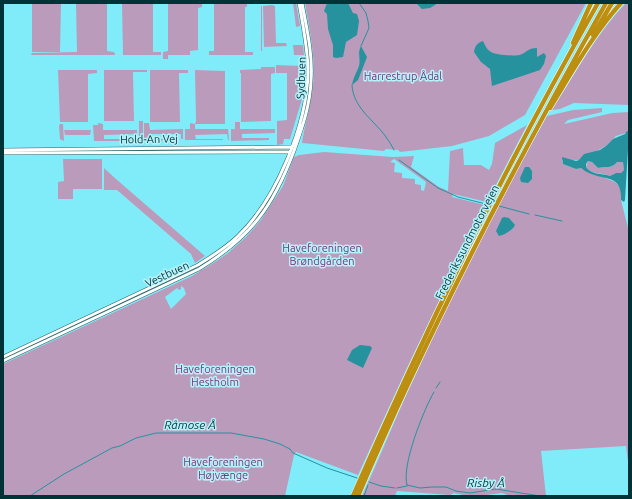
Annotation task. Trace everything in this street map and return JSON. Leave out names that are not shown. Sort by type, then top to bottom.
[{"type":"highway","points":[[563,65],[577,33],[593,3]]},
{"type":"highway","name":"Frederikssundmotorvejen","points":[[353,496],[415,357],[468,248],[563,65],[598,3]]},
{"type":"highway","name":"Frederikssundmotorvejen","points":[[358,496],[446,302],[535,131],[606,3]]},
{"type":"highway","points":[[535,131],[583,54],[612,3]]},
{"type":"highway","points":[[583,54],[606,21],[621,3]]},
{"type":"street","name":"Sydbuen","points":[[293,147],[304,107],[308,73],[306,44],[299,3]]},
{"type":"street","name":"Sydbuen","points":[[293,147],[308,110],[312,80],[311,52],[302,3]]},
{"type":"street","name":"Hold-An Vej","points":[[3,150],[293,147]]},
{"type":"street","name":"Vestbuen","points":[[3,357],[198,265],[216,254],[238,236],[258,214],[274,189],[293,147]]},
{"type":"street","name":"Hold-An Vej","points":[[3,153],[291,152]]},
{"type":"street","name":"Vestbuen","points":[[3,362],[199,269],[217,258],[240,239],[261,217],[277,192],[286,173],[291,152]]},
{"type":"green space","points":[[202,3],[202,7],[198,8],[198,50],[190,51],[190,55],[168,55],[168,59],[163,59],[163,52],[168,51],[168,4]]},
{"type":"green space","points":[[247,3],[247,7],[245,7],[245,52],[253,52],[253,55],[209,55],[209,51],[214,51],[214,4]]},
{"type":"green space","points":[[293,3],[296,3],[300,26],[296,27]]},
{"type":"green space","name":"Harrestrup Ådal","points":[[305,3],[586,3],[525,115],[489,136],[452,146],[400,152],[398,150],[386,149],[384,151],[302,143],[311,98],[314,70],[311,36]]},
{"type":"green space","points":[[626,3],[629,3],[629,105],[574,103],[560,109],[552,110],[595,41]]},
{"type":"green space","points":[[32,4],[61,4],[60,52],[32,52]]},
{"type":"green space","points":[[76,4],[107,4],[107,51],[114,52],[115,55],[31,55],[32,53],[77,52]]},
{"type":"green space","points":[[122,4],[153,4],[153,52],[161,52],[161,55],[123,55]]},
{"type":"green space","points":[[262,6],[262,51],[261,51]]},
{"type":"green space","points":[[263,6],[275,6],[276,43],[286,43],[287,46],[264,47]]},
{"type":"green space","points":[[293,45],[303,45],[304,55],[294,55]]},
{"type":"green space","points":[[276,65],[303,66],[302,99],[290,139],[284,139],[283,144],[277,145],[277,121],[287,120],[287,73],[276,73]]},
{"type":"green space","points":[[261,67],[275,67],[275,73],[271,74],[271,121],[241,122],[240,70],[261,69]]},
{"type":"green space","points":[[58,70],[97,70],[97,73],[88,74],[88,122],[60,122]]},
{"type":"green space","points":[[104,70],[147,70],[147,72],[133,72],[134,121],[104,121]]},
{"type":"green space","points":[[150,70],[188,70],[188,73],[179,73],[180,122],[150,122]]},
{"type":"green space","points":[[195,70],[225,71],[225,124],[195,124]]},
{"type":"green space","points":[[602,108],[602,112],[568,120],[564,124],[612,113],[629,112],[629,132],[616,136],[606,146],[580,160],[562,160],[563,164],[576,169],[581,168],[615,182],[621,190],[621,200],[629,232],[629,469],[626,446],[541,451],[546,496],[510,496],[502,493],[468,496],[454,493],[450,495],[397,491],[395,496],[362,496],[405,398],[455,291],[547,116],[573,110]]},
{"type":"green space","points":[[139,121],[143,121],[143,141],[139,141]]},
{"type":"green space","points":[[235,122],[240,122],[240,129],[275,129],[275,133],[242,134],[242,138],[269,138],[269,140],[231,141],[231,129],[235,129]]},
{"type":"green space","points":[[98,123],[103,124],[103,130],[137,130],[137,134],[104,135],[104,139],[132,139],[132,141],[94,141],[93,125],[98,125]]},
{"type":"green space","points":[[144,123],[149,123],[150,130],[183,129],[183,139],[181,139],[181,134],[150,134],[150,139],[178,140],[144,141]]},
{"type":"green space","points":[[190,123],[195,124],[195,129],[228,129],[229,140],[227,134],[195,135],[196,139],[223,140],[185,140],[185,129],[190,129]]},
{"type":"green space","points":[[60,124],[63,124],[64,141],[60,139]]},
{"type":"green space","points":[[527,125],[487,202],[453,194],[452,197],[485,205],[406,370],[358,475],[296,452],[294,455],[285,496],[3,496],[3,364],[192,276],[228,253],[246,237],[261,220],[283,186],[294,157],[324,152],[393,157],[414,156],[411,167],[439,187],[448,191],[450,151],[463,148],[464,165],[481,165],[489,170],[492,164],[495,143]],"holes":[[[394,159],[426,182],[424,191],[421,190],[421,185],[415,184],[415,179],[402,178],[402,173],[394,172],[395,163],[390,162]],[[181,286],[184,288],[186,294],[171,309],[165,297],[177,288],[179,290],[181,289]]]},
{"type":"green space","points":[[64,130],[91,130],[90,135],[65,135]]},
{"type":"green space","points":[[63,159],[102,159],[102,189],[73,189],[73,199],[58,199],[58,182],[64,181]]},
{"type":"green space","points":[[588,161],[592,162],[598,168],[611,166],[617,162],[623,162],[624,170],[621,173],[616,173],[610,176],[593,172],[588,170],[586,167]]},
{"type":"green space","points":[[104,168],[205,256],[195,263],[191,254],[117,190],[104,190]]},
{"type":"water","points":[[327,3],[348,3],[353,13],[357,14],[359,21],[357,35],[346,42],[343,57],[333,57],[333,45],[328,29],[327,14],[324,11]]},
{"type":"water","points":[[416,3],[438,3],[430,8],[422,9]]},
{"type":"water","points":[[483,41],[490,51],[501,55],[519,55],[530,49],[537,48],[537,57],[544,53],[546,56],[544,64],[540,70],[492,86],[490,69],[481,62],[474,52],[477,45]]},
{"type":"water","points":[[361,46],[367,57],[358,80],[352,85],[359,66],[359,51]]},
{"type":"water","points":[[627,131],[629,132],[624,202],[621,200],[621,192],[616,182],[588,173],[581,168],[576,169],[563,164],[562,157],[576,161],[579,160],[584,154],[600,150],[613,139],[625,134]],"holes":[[[588,161],[592,162],[598,168],[611,166],[617,162],[623,162],[624,170],[621,173],[616,173],[610,176],[596,173],[588,170],[586,167]]]},
{"type":"water","points":[[525,167],[529,167],[532,171],[532,179],[528,183],[521,182],[520,178]]},
{"type":"water","points":[[502,218],[509,218],[515,225],[508,232],[499,236],[496,231]]},
{"type":"water","points":[[360,345],[370,346],[372,348],[363,368],[347,360],[352,350]]},
{"type":"waterway","points":[[359,3],[366,13],[369,28],[361,46]]},
{"type":"waterway","points":[[352,85],[353,93],[360,107],[381,131],[394,150]]},
{"type":"waterway","points":[[399,160],[438,188],[458,197],[486,204]]},
{"type":"waterway","points":[[499,206],[529,214]]},
{"type":"waterway","points":[[535,215],[562,221]]},
{"type":"waterway","points":[[436,388],[440,382]]},
{"type":"waterway","points":[[407,485],[407,465],[414,438],[434,392]]},
{"type":"waterway","name":"Råmose Å","points":[[30,496],[64,474],[112,448],[120,446],[136,438],[156,433],[231,433],[264,439],[280,444],[290,449],[293,453],[327,468],[357,478]]},
{"type":"waterway","name":"Råmose Å","points":[[369,482],[395,488]]},
{"type":"waterway","points":[[364,496],[368,485]]},
{"type":"waterway","name":"Risby Å","points":[[407,485],[420,488],[446,487],[456,491],[470,493],[496,489],[540,496]]},
{"type":"waterway","name":"Råmose Å","points":[[397,488],[407,486]]},
{"type":"park label","name":"Haveforeningen Brøndgården","points":[[322,254]]},
{"type":"park label","name":"Haveforeningen Hestholm","points":[[215,375]]},
{"type":"park label","name":"Haveforeningen Højvænge","points":[[223,468]]}]
